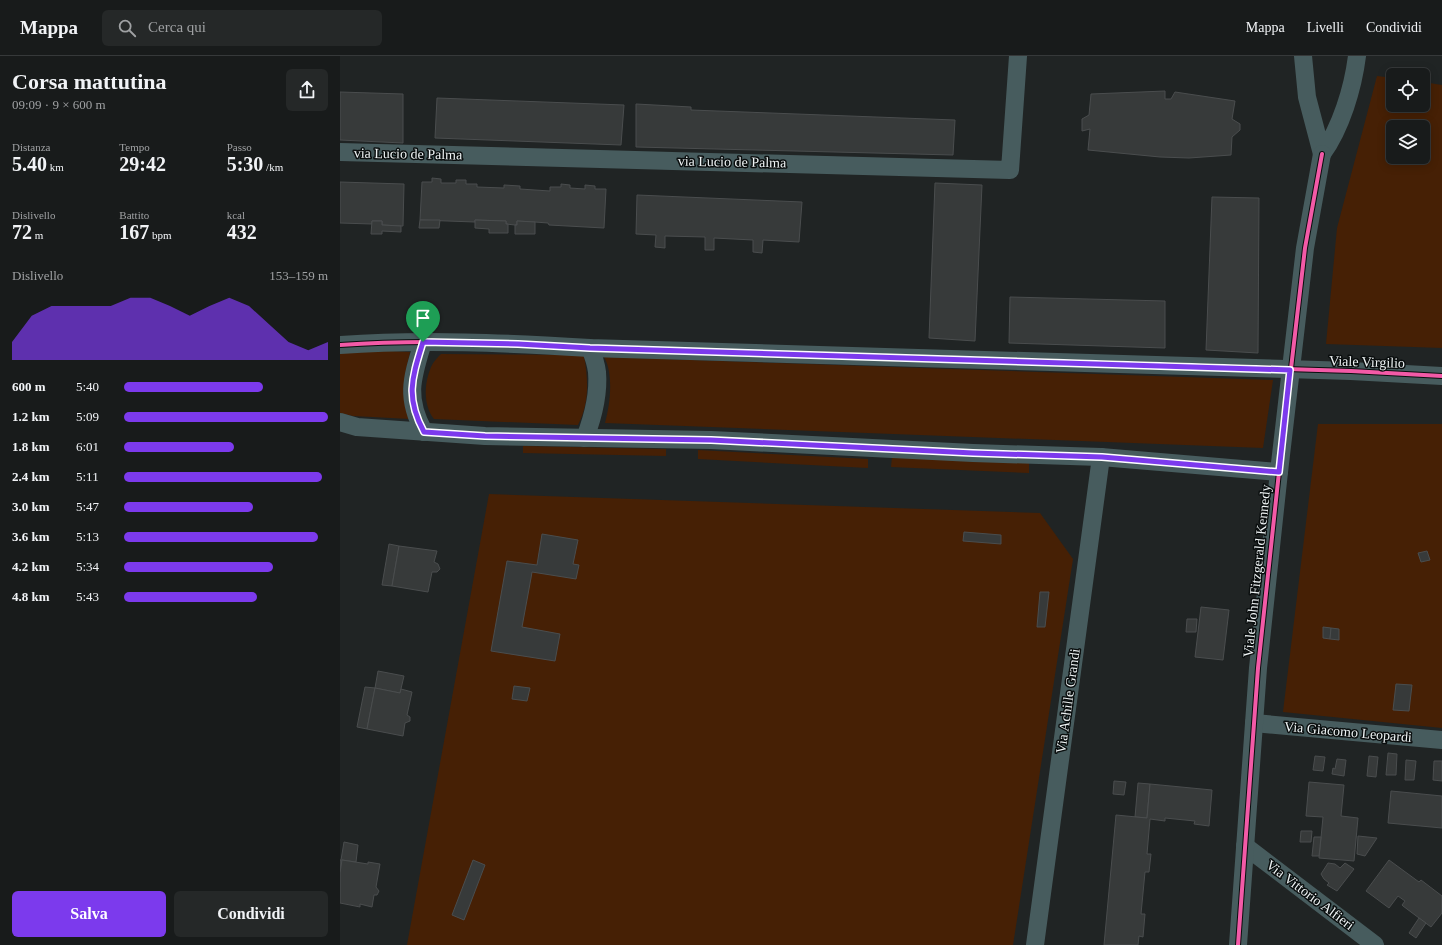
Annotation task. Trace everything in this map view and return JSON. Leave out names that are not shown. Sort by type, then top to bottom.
[{"type":"street","name":"via Lucio de Palma","points":[[340,152],[1010,170],[1018,56]]},
{"type":"street","points":[[1303,56],[1307,97],[1322,154]]},
{"type":"street","points":[[1322,154],[1329,144],[1342,113],[1354,76],[1357,56]]},
{"type":"street","name":"Viale John Fitzgerald Kennedy","points":[[1238,945],[1258,668],[1290,370],[1305,248],[1322,154]]},
{"type":"street","points":[[423,342],[413,375],[412,398],[416,418],[424,432]]},
{"type":"street","name":"Viale Virgilio","points":[[340,346],[423,342],[518,344],[590,348],[1442,376]]},
{"type":"street","points":[[585,438],[595,408],[597,394],[597,371],[590,348]]},
{"type":"street","points":[[340,422],[357,427],[485,436],[711,440],[973,453],[1102,457],[1279,472]]},
{"type":"street","name":"Via Achille Grandi","points":[[1035,945],[1102,457]]},
{"type":"street","name":"Via Giacomo Leopardi","points":[[1254,723],[1442,740]]},
{"type":"street","name":"Via Vittorio Alfieri","points":[[1245,846],[1375,945]]},
{"type":"shaded area","points":[[1377,76],[1386,77],[1386,112],[1430,112],[1430,83],[1442,85],[1442,348],[1326,344],[1337,228]]},
{"type":"shaded area","points":[[370,350],[410,352],[406,370],[404,393],[410,419],[353,416],[340,413],[340,353]]},
{"type":"shaded area","points":[[441,354],[584,355],[587,390],[585,408],[578,425],[434,419],[430,413],[426,401],[426,387],[431,367]]},
{"type":"shaded area","points":[[604,357],[1273,380],[1263,448],[605,423],[610,399],[610,381],[607,364]]},
{"type":"shaded area","points":[[1318,424],[1442,424],[1442,728],[1283,712]]},
{"type":"shaded area","points":[[523,446],[666,449],[666,456],[523,453]]},
{"type":"shaded area","points":[[698,450],[868,459],[868,468],[698,459]]},
{"type":"shaded area","points":[[892,457],[1029,463],[1029,473],[891,467]]},
{"type":"shaded area","points":[[489,494],[1040,513],[1073,559],[1013,945],[407,945]]},
{"type":"building","points":[[1165,91],[1165,99],[1171,99],[1175,92],[1235,101],[1232,119],[1240,124],[1240,130],[1232,137],[1231,155],[1189,158],[1160,157],[1088,150],[1090,129],[1082,131],[1082,119],[1089,115],[1091,94]]},
{"type":"building","points":[[340,92],[403,94],[403,143],[340,140]]},
{"type":"building","points":[[437,98],[624,105],[621,145],[435,138]]},
{"type":"building","points":[[636,104],[691,107],[691,110],[955,120],[953,155],[636,147]]},
{"type":"building","points":[[432,178],[441,179],[441,183],[456,183],[456,180],[466,180],[466,184],[477,184],[477,187],[504,188],[504,185],[520,186],[520,189],[550,191],[550,187],[561,187],[561,184],[570,185],[570,188],[585,189],[585,185],[595,186],[595,189],[606,189],[604,228],[549,225],[548,223],[517,221],[517,225],[515,225],[506,224],[506,221],[475,220],[475,222],[420,220],[422,182],[432,182]]},
{"type":"building","points":[[340,182],[404,184],[403,226],[382,225],[382,221],[372,221],[372,224],[340,223]]},
{"type":"building","points":[[935,183],[982,185],[975,341],[929,338]]},
{"type":"building","points":[[637,195],[802,202],[799,242],[763,240],[762,253],[753,252],[753,240],[714,238],[714,250],[705,250],[705,237],[665,236],[665,248],[655,247],[656,235],[636,234]]},
{"type":"building","points":[[1212,197],[1259,198],[1258,353],[1206,350]]},
{"type":"building","points":[[420,220],[440,220],[439,228],[419,228]]},
{"type":"building","points":[[475,220],[506,221],[506,224],[508,224],[508,233],[489,233],[489,229],[475,228]]},
{"type":"building","points":[[372,221],[382,221],[382,225],[401,226],[401,232],[382,231],[382,234],[371,234]]},
{"type":"building","points":[[517,221],[535,222],[535,234],[515,234],[515,225],[517,225]]},
{"type":"building","points":[[1010,297],[1165,301],[1165,348],[1009,343]]},
{"type":"building","points":[[964,532],[1001,535],[1001,544],[963,541]]},
{"type":"building","points":[[542,534],[578,540],[573,564],[579,565],[576,579],[532,572],[522,627],[560,634],[555,661],[491,651],[507,561],[537,565]]},
{"type":"building","points":[[389,544],[399,546],[392,586],[382,585]]},
{"type":"building","points":[[399,546],[437,551],[434,562],[438,564],[440,569],[437,572],[432,572],[428,592],[392,586]]},
{"type":"building","points":[[1427,551],[1430,560],[1421,562],[1418,553]]},
{"type":"building","points":[[1040,592],[1049,592],[1045,627],[1037,627]]},
{"type":"building","points":[[1201,607],[1229,610],[1223,660],[1195,657]]},
{"type":"building","points":[[1187,619],[1197,619],[1196,632],[1186,632]]},
{"type":"building","points":[[1323,627],[1331,628],[1330,639],[1323,638]]},
{"type":"building","points":[[1331,628],[1339,629],[1339,640],[1330,639]]},
{"type":"building","points":[[378,671],[404,676],[400,693],[375,688]]},
{"type":"building","points":[[1396,684],[1412,685],[1409,711],[1393,710]]},
{"type":"building","points":[[514,686],[530,688],[527,701],[512,699]]},
{"type":"building","points":[[365,687],[375,688],[367,729],[357,727]]},
{"type":"building","points":[[375,688],[400,693],[401,689],[412,692],[407,715],[410,717],[410,721],[405,723],[403,736],[367,729]]},
{"type":"building","points":[[1388,753],[1397,754],[1396,775],[1386,775]]},
{"type":"building","points":[[1315,756],[1325,757],[1323,771],[1313,770]]},
{"type":"building","points":[[1369,756],[1378,757],[1376,777],[1367,776]]},
{"type":"building","points":[[1337,759],[1346,760],[1344,776],[1332,774],[1333,768],[1335,769]]},
{"type":"building","points":[[1406,760],[1416,761],[1414,780],[1405,780]]},
{"type":"building","points":[[1434,761],[1442,761],[1442,781],[1433,780]]},
{"type":"building","points":[[1114,781],[1126,782],[1124,795],[1113,794]]},
{"type":"building","points":[[1309,782],[1344,785],[1341,816],[1358,818],[1354,861],[1319,858],[1323,817],[1306,816]]},
{"type":"building","points":[[1138,783],[1150,784],[1147,818],[1135,817]]},
{"type":"building","points":[[1150,784],[1212,790],[1209,826],[1194,824],[1195,821],[1165,818],[1165,821],[1150,819],[1147,854],[1151,854],[1149,872],[1145,872],[1141,914],[1145,914],[1143,937],[1139,936],[1138,945],[1104,945],[1116,815],[1147,818]]},
{"type":"building","points":[[1391,791],[1442,796],[1442,828],[1388,823]]},
{"type":"building","points":[[1301,831],[1312,831],[1311,842],[1300,842]]},
{"type":"building","points":[[1358,836],[1377,838],[1365,856],[1357,854]]},
{"type":"building","points":[[1314,837],[1321,837],[1319,856],[1312,856]]},
{"type":"building","points":[[344,842],[358,845],[356,862],[342,860],[340,873],[340,860]]},
{"type":"building","points":[[342,860],[368,864],[368,862],[380,864],[376,887],[379,891],[377,895],[374,895],[372,907],[360,904],[360,907],[340,903],[340,873]]},
{"type":"building","points":[[473,860],[485,865],[464,920],[452,915]]},
{"type":"building","points":[[1389,860],[1419,882],[1421,880],[1442,896],[1442,913],[1431,927],[1403,906],[1402,905],[1405,901],[1398,896],[1389,908],[1366,891]]},
{"type":"building","points":[[1328,863],[1335,864],[1340,868],[1345,863],[1354,869],[1337,891],[1327,885],[1329,883],[1321,874]]},
{"type":"building","points":[[1419,918],[1426,923],[1416,938],[1409,933]]},
{"type":"cycle path","points":[[1238,945],[1258,668],[1305,248],[1322,154]]},
{"type":"cycle path","points":[[340,345],[402,342],[465,342],[590,348],[1351,371],[1442,376]]},
{"type":"route","points":[[423,342],[1290,370],[1279,472],[1102,457],[973,453],[711,440],[485,436],[424,432],[416,418],[412,398],[413,375],[423,342]]}]
